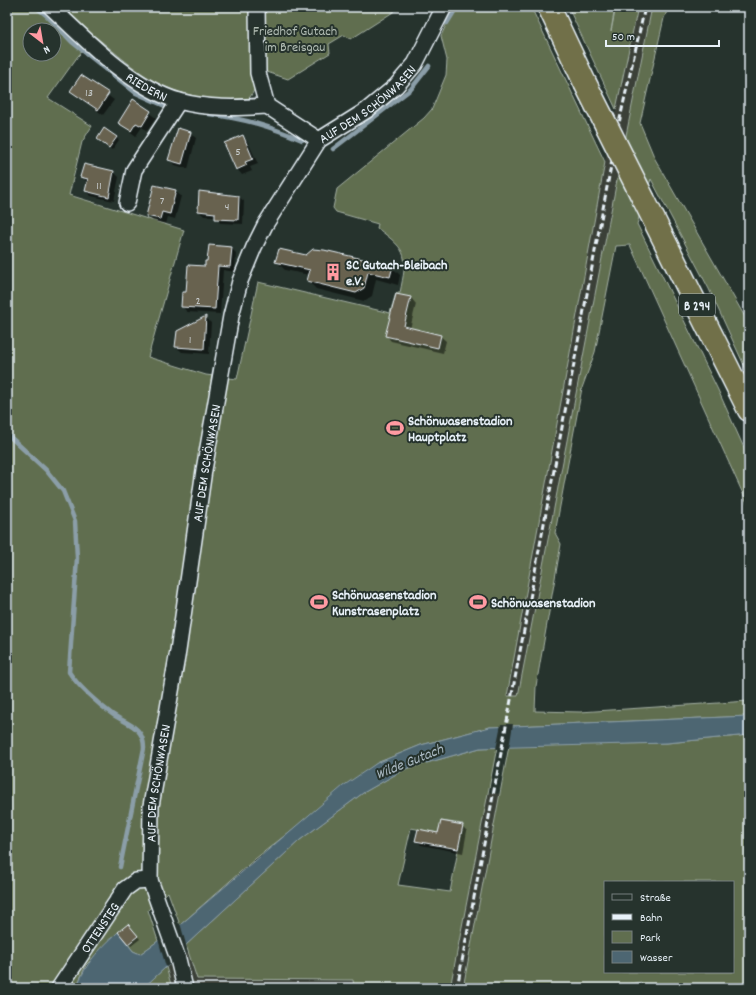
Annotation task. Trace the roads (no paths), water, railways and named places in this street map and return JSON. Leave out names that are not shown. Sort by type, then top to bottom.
[{"type":"highway","name":"B 294","points":[[549,7],[585,83],[749,410]]},
{"type":"street","name":"RIEDERN","points":[[51,7],[80,34],[146,88],[179,101],[233,109],[267,106]]},
{"type":"street","points":[[257,7],[258,73],[267,106],[319,140]]},
{"type":"street","name":"AUF DEM SCHÖNWASEN","points":[[185,988],[178,960],[150,880],[152,806],[178,651],[204,470],[231,316],[240,281],[265,225],[319,140],[367,110],[396,86],[414,64],[444,7]]},
{"type":"street","points":[[127,203],[134,170],[179,101]]},
{"type":"street","name":"OTTENSTEG","points":[[59,988],[125,889],[136,881],[150,880]]},
{"type":"water","name":"Wilde Gutach","points":[[749,716],[749,735],[667,743],[480,748],[405,769],[363,793],[300,840],[186,945],[178,959],[166,967],[143,988],[76,988],[93,957],[118,932],[133,951],[140,954],[180,925],[343,786],[377,763],[421,745],[490,727]]},
{"type":"waterway","points":[[36,7],[46,15],[72,42],[136,93],[165,106]]},
{"type":"waterway","points":[[447,23],[457,7]]},
{"type":"waterway","points":[[333,149],[411,89],[429,66]]},
{"type":"waterway","points":[[209,114],[257,124],[302,140]]},
{"type":"waterway","points":[[7,434],[46,470],[63,491],[75,521],[77,558],[69,672],[82,688],[100,705],[138,730],[143,741],[144,748],[120,867]]},
{"type":"railway","points":[[457,988],[619,123],[645,7]]},
{"type":"place","name":"SC Gutach-Bleibach e.V.","points":[[333,272]]},
{"type":"place","name":"Schönwasenstadion Hauptplatz","points":[[395,428]]},
{"type":"place","name":"Schönwasenstadion Kunstrasenplatz","points":[[319,602]]},
{"type":"place","name":"Schönwasenstadion","points":[[478,602]]},
{"type":"park label","name":"Friedhof Gutach im Breisgau","points":[[295,38]]}]
